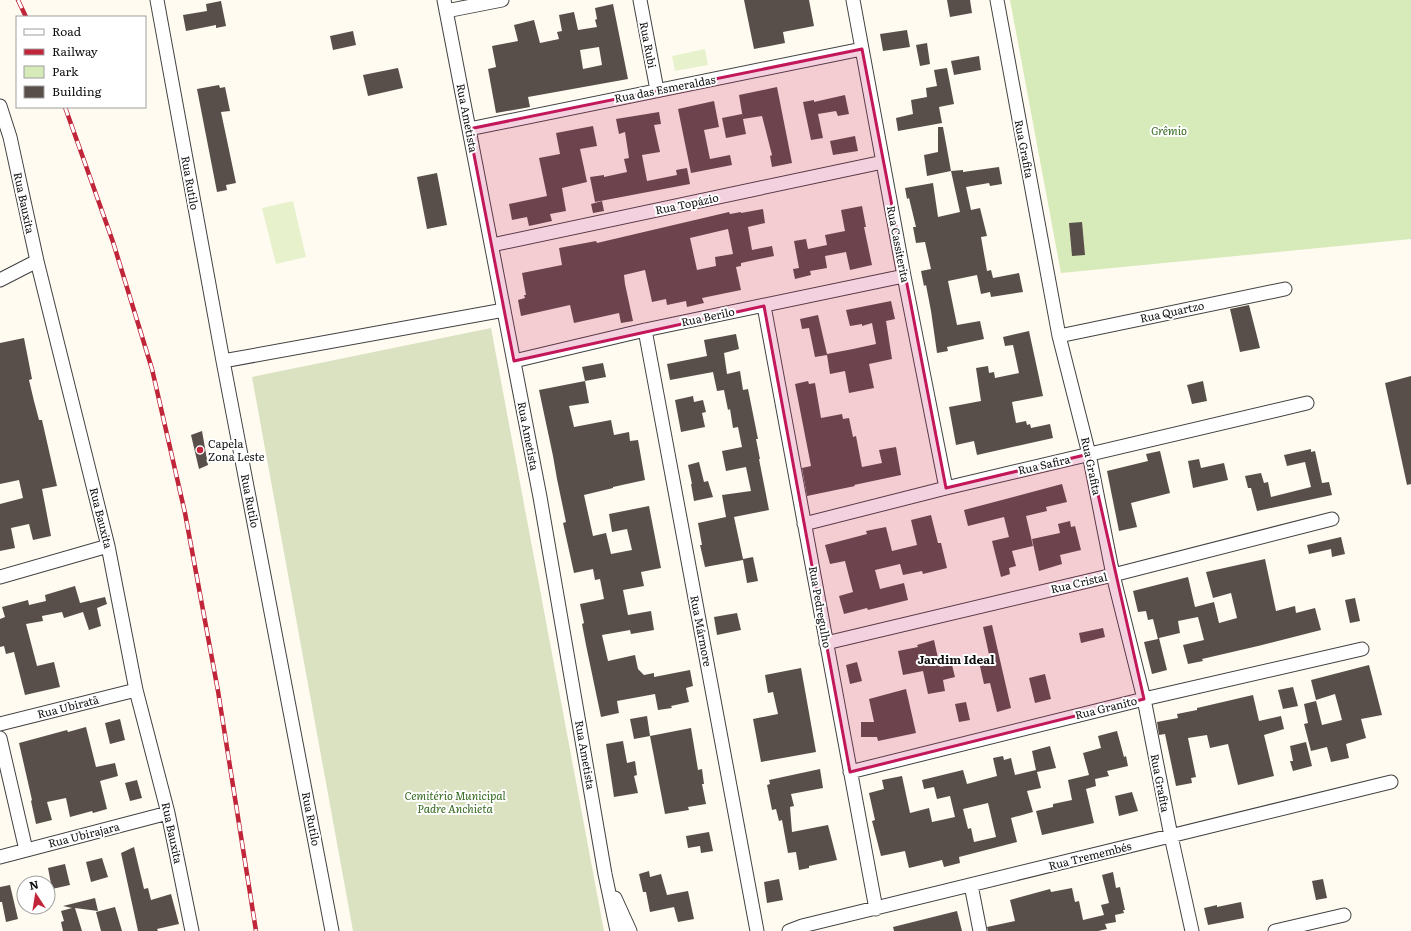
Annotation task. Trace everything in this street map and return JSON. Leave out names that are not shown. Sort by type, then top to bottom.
[{"type":"street","name":"Rua Rutilo","points":[[157,0],[223,360],[332,931]]},
{"type":"street","points":[[445,6],[502,0]]},
{"type":"street","name":"Rua Rubi","points":[[640,0],[657,90]]},
{"type":"street","name":"Rua Cassiterita","points":[[853,0],[904,276],[946,488]]},
{"type":"street","name":"Rua Grafita","points":[[997,0],[1059,336],[1089,454],[1113,574],[1144,699],[1171,836],[1192,931]]},
{"type":"street","name":"Rua Ametista","points":[[445,6],[543,512],[605,874],[617,931]]},
{"type":"street","name":"Rua das Esmeraldas","points":[[469,129],[862,49]]},
{"type":"street","name":"Rua Bauxita","points":[[0,106],[10,137],[37,261],[108,546],[136,690],[168,813],[192,931]]},
{"type":"street","name":"Rua Topázio","points":[[492,245],[883,162]]},
{"type":"street","points":[[0,280],[37,261]]},
{"type":"street","name":"Rua Berilo","points":[[514,361],[645,330],[904,276]]},
{"type":"street","name":"Rua Quartzo","points":[[1059,336],[1286,288]]},
{"type":"street","name":"Rua Pedregulho","points":[[764,306],[876,909]]},
{"type":"street","points":[[223,360],[504,310]]},
{"type":"street","name":"Rua Mármore","points":[[645,330],[757,931]]},
{"type":"street","name":"Rua Safira","points":[[804,524],[946,488],[1307,403]]},
{"type":"street","name":"Rua Cristal","points":[[826,643],[1113,574],[1332,519]]},
{"type":"street","points":[[0,577],[108,546]]},
{"type":"street","name":"Rua Granito","points":[[850,772],[1144,699],[1362,649]]},
{"type":"street","name":"Rua Ubiratã","points":[[0,724],[136,690]]},
{"type":"street","points":[[0,738],[26,850]]},
{"type":"street","name":"Rua Tremembés","points":[[790,931],[805,929],[971,885],[1391,782]]},
{"type":"street","name":"Rua Ubirajara","points":[[0,857],[168,813]]},
{"type":"street","name":"Rua Ametista","points":[[605,874],[630,931]]},
{"type":"street","points":[[971,885],[980,931]]},
{"type":"street","points":[[1275,931],[1344,915]]},
{"type":"highlighted area","points":[[862,49],[946,488],[1089,454],[1144,699],[850,772],[764,306],[514,361],[469,129]]},
{"type":"green space","name":"Grêmio","points":[[1010,0],[1411,0],[1411,239],[1061,273]]},
{"type":"green space","points":[[705,49],[708,65],[675,71],[672,56]]},
{"type":"green space","points":[[293,201],[306,257],[276,264],[262,208]]},
{"type":"green space","name":"Cemitério Municipal Padre Anchieta","points":[[491,328],[604,931],[353,931],[252,377]]},
{"type":"building","points":[[744,0],[809,0],[814,26],[783,32],[785,43],[754,49]]},
{"type":"building","points":[[947,0],[970,0],[972,13],[950,17]]},
{"type":"building","points":[[221,1],[226,26],[216,28],[216,25],[186,31],[183,15],[207,11],[206,4]]},
{"type":"building","points":[[613,4],[628,79],[528,97],[530,107],[496,113],[488,69],[496,67],[492,46],[518,41],[514,25],[534,20],[540,43],[559,39],[557,32],[562,31],[559,15],[574,12],[578,30],[597,27],[595,20],[597,19],[595,8]],"holes":[[[599,47],[602,65],[583,69],[580,50]]]},
{"type":"building","points":[[907,30],[910,47],[883,51],[880,34]]},
{"type":"building","points":[[353,31],[356,45],[333,50],[330,36]]},
{"type":"building","points":[[927,43],[930,64],[920,66],[916,45]]},
{"type":"building","points":[[979,56],[981,70],[954,75],[951,61]]},
{"type":"building","points":[[398,68],[403,88],[368,96],[363,75]]},
{"type":"building","points":[[947,68],[954,104],[939,107],[942,123],[898,131],[896,118],[913,114],[911,100],[927,97],[926,88],[937,86],[934,70]]},
{"type":"building","points":[[219,85],[220,88],[225,87],[230,111],[221,112],[236,183],[226,185],[227,190],[217,192],[197,89]]},
{"type":"building","points":[[777,87],[792,163],[772,167],[770,156],[772,155],[762,116],[743,119],[739,95]]},
{"type":"building","points":[[845,95],[849,114],[838,116],[836,111],[818,114],[823,138],[811,140],[803,102],[814,100],[814,102]]},
{"type":"building","points":[[714,101],[719,127],[704,130],[710,159],[730,155],[732,165],[691,173],[678,109]]},
{"type":"building","points":[[659,112],[661,124],[654,125],[660,152],[642,155],[647,181],[677,175],[676,170],[687,168],[690,184],[595,202],[590,177],[604,175],[604,177],[627,172],[624,159],[629,158],[625,132],[619,134],[616,119]]},
{"type":"building","points":[[742,114],[746,134],[726,138],[722,118]]},
{"type":"building","points":[[593,126],[597,146],[580,149],[587,182],[562,188],[566,211],[550,214],[552,221],[529,226],[527,217],[512,220],[509,204],[547,196],[539,158],[560,154],[556,133]]},
{"type":"building","points":[[938,127],[943,127],[951,171],[927,176],[924,155],[938,152]]},
{"type":"building","points":[[855,136],[858,151],[833,155],[830,141]]},
{"type":"building","points":[[999,167],[1002,184],[990,186],[989,183],[966,187],[971,210],[980,208],[987,236],[981,237],[987,271],[991,270],[993,278],[1019,273],[1023,292],[991,297],[990,292],[981,294],[977,275],[948,281],[957,325],[980,321],[984,339],[947,347],[948,351],[937,353],[926,285],[924,286],[921,271],[931,269],[925,242],[916,243],[913,227],[916,227],[905,188],[933,183],[938,217],[960,212],[951,171],[963,170],[963,172]]},
{"type":"building","points":[[437,173],[447,225],[427,229],[417,177]]},
{"type":"building","points":[[602,201],[604,211],[593,213],[591,204]]},
{"type":"building","points":[[862,206],[866,227],[864,227],[872,265],[850,270],[846,252],[825,256],[827,268],[810,271],[811,275],[795,279],[793,269],[799,268],[794,241],[806,239],[808,249],[827,245],[825,235],[845,231],[841,210]]},
{"type":"building","points":[[763,209],[765,223],[748,227],[752,250],[772,246],[774,256],[741,263],[741,266],[736,267],[741,290],[702,298],[704,303],[687,307],[686,301],[667,305],[666,299],[652,302],[645,270],[624,275],[633,321],[621,323],[619,313],[574,323],[570,305],[521,316],[518,300],[525,298],[524,295],[526,295],[522,273],[562,265],[559,248],[596,241],[597,243],[729,212],[730,214]],"holes":[[[728,229],[733,254],[715,257],[716,266],[697,270],[690,238]]]},
{"type":"building","points":[[1082,222],[1085,255],[1072,256],[1069,223]]},
{"type":"building","points":[[891,301],[895,319],[886,321],[892,359],[869,364],[874,388],[849,393],[845,371],[830,374],[827,355],[815,357],[809,328],[802,329],[800,319],[818,315],[827,354],[853,349],[876,344],[872,323],[862,326],[862,324],[850,326],[846,310]]},
{"type":"building","points":[[1249,305],[1260,348],[1240,352],[1230,309]]},
{"type":"building","points":[[1029,331],[1043,396],[1012,402],[1016,423],[1026,421],[1027,425],[1030,424],[1031,428],[1050,424],[1053,438],[977,455],[974,441],[956,445],[949,407],[981,401],[976,368],[988,366],[989,373],[994,372],[995,378],[1019,373],[1013,345],[1005,346],[1003,337]]},
{"type":"building","points":[[736,334],[739,349],[724,353],[727,374],[740,371],[743,390],[748,389],[758,439],[756,439],[759,459],[769,510],[734,517],[743,559],[753,557],[758,581],[747,583],[743,560],[705,567],[700,545],[702,545],[698,523],[726,517],[722,495],[751,491],[746,467],[726,471],[722,451],[742,447],[738,427],[733,428],[730,409],[728,410],[724,390],[717,391],[713,372],[670,380],[667,364],[707,356],[704,340]]},
{"type":"building","points":[[24,338],[32,379],[29,380],[39,420],[42,420],[57,486],[42,489],[51,536],[33,540],[29,524],[11,528],[15,548],[0,551],[0,504],[23,498],[19,480],[0,484],[0,343]]},
{"type":"building","points":[[603,363],[606,377],[585,381],[582,367]]},
{"type":"building","points":[[1411,376],[1411,484],[1407,485],[1385,383]]},
{"type":"building","points":[[585,381],[589,403],[569,406],[574,427],[611,420],[614,435],[629,432],[630,441],[638,440],[645,480],[584,495],[593,536],[606,533],[611,554],[632,550],[627,529],[612,532],[609,514],[649,506],[661,568],[641,572],[644,586],[623,590],[628,615],[651,611],[654,630],[631,634],[630,630],[602,635],[608,661],[635,655],[638,669],[644,675],[654,673],[654,677],[690,670],[693,686],[686,688],[689,702],[671,706],[672,708],[658,710],[655,694],[617,701],[619,713],[601,717],[582,624],[584,623],[580,604],[604,599],[600,579],[595,580],[593,569],[574,573],[563,523],[566,522],[539,390]]},
{"type":"building","points":[[808,381],[809,384],[815,383],[821,418],[842,414],[843,419],[849,418],[853,437],[856,436],[862,467],[882,463],[879,450],[896,447],[901,475],[807,496],[802,468],[811,466],[795,384]]},
{"type":"building","points":[[1203,381],[1207,401],[1192,404],[1187,385]]},
{"type":"building","points":[[693,396],[694,402],[703,400],[706,412],[702,413],[705,427],[681,432],[675,400]]},
{"type":"building","name":"Capela Zona Leste","points":[[202,431],[208,465],[199,469],[191,435]]},
{"type":"building","points":[[1311,449],[1311,452],[1315,451],[1322,483],[1329,482],[1332,495],[1257,511],[1251,488],[1248,488],[1245,476],[1261,473],[1264,483],[1268,482],[1271,497],[1311,487],[1305,462],[1287,466],[1284,455]]},
{"type":"building","points":[[1160,451],[1170,493],[1131,503],[1137,527],[1119,531],[1107,471],[1148,461],[1146,454]]},
{"type":"building","points":[[1199,459],[1201,468],[1224,463],[1228,480],[1193,488],[1188,461]]},
{"type":"building","points":[[699,462],[704,482],[708,481],[713,497],[694,501],[688,465]]},
{"type":"building","points":[[1062,484],[1067,502],[1046,507],[1047,511],[1026,516],[1033,546],[1012,551],[1016,566],[1009,568],[1010,574],[1001,577],[992,541],[1009,537],[1004,517],[968,526],[964,510]]},
{"type":"building","points":[[931,515],[938,543],[941,543],[947,568],[923,574],[922,571],[903,575],[900,564],[875,570],[880,589],[904,583],[908,600],[868,610],[867,608],[844,614],[839,596],[853,592],[845,561],[830,564],[825,545],[867,534],[866,531],[886,527],[892,551],[917,545],[911,520]]},
{"type":"building","points":[[1070,521],[1071,527],[1075,526],[1081,550],[1060,555],[1062,564],[1039,571],[1032,539],[1060,533],[1058,524]]},
{"type":"building","points":[[1341,537],[1345,554],[1332,557],[1331,549],[1309,554],[1307,545]]},
{"type":"building","points":[[1265,559],[1276,611],[1295,606],[1296,613],[1315,608],[1321,630],[1202,659],[1203,661],[1188,664],[1183,645],[1204,640],[1198,617],[1178,621],[1180,633],[1159,638],[1167,670],[1152,674],[1144,642],[1158,639],[1153,619],[1148,620],[1146,611],[1138,612],[1133,591],[1188,577],[1195,607],[1214,602],[1219,623],[1237,618],[1231,593],[1213,598],[1206,572]]},
{"type":"building","points":[[75,586],[80,603],[105,597],[107,604],[97,608],[101,626],[89,630],[83,612],[64,618],[62,612],[42,616],[43,621],[26,624],[37,666],[54,662],[60,687],[25,695],[14,652],[6,654],[4,646],[0,647],[0,619],[5,617],[2,607],[28,600],[29,605],[46,601],[45,595]]},
{"type":"building","points":[[1355,598],[1360,621],[1350,623],[1345,600]]},
{"type":"building","points":[[737,613],[741,630],[717,635],[714,617]]},
{"type":"building","points":[[992,625],[1011,708],[997,712],[990,683],[984,684],[979,662],[990,659],[983,627]]},
{"type":"building","points":[[1103,628],[1105,637],[1081,643],[1079,633]]},
{"type":"building","points":[[934,640],[940,667],[952,665],[955,677],[943,680],[945,691],[928,694],[923,671],[903,675],[898,651],[918,647],[917,645]]},
{"type":"building","points":[[857,662],[862,681],[850,684],[846,665]]},
{"type":"building","points":[[1369,665],[1382,715],[1361,719],[1366,738],[1346,744],[1349,758],[1331,762],[1327,747],[1311,751],[1304,724],[1308,723],[1304,704],[1316,701],[1322,725],[1342,720],[1335,694],[1316,700],[1311,680]]},
{"type":"building","points":[[801,668],[816,752],[761,762],[753,719],[778,714],[773,692],[768,693],[765,675]]},
{"type":"building","points":[[1045,674],[1051,699],[1035,703],[1029,678]]},
{"type":"building","points":[[1293,687],[1298,706],[1283,709],[1278,690]]},
{"type":"building","points":[[906,689],[916,733],[878,741],[877,737],[861,737],[861,722],[874,722],[869,699]]},
{"type":"building","points":[[1253,695],[1259,721],[1281,716],[1284,729],[1264,735],[1274,776],[1238,785],[1228,744],[1210,748],[1207,735],[1188,738],[1196,777],[1191,778],[1192,783],[1176,786],[1165,734],[1159,735],[1157,722],[1178,718],[1177,714],[1197,710],[1197,708]]},
{"type":"building","points":[[966,702],[970,720],[959,722],[955,704]]},
{"type":"building","points":[[647,716],[650,736],[634,739],[630,719]]},
{"type":"building","points":[[120,719],[125,740],[110,744],[105,723]]},
{"type":"building","points":[[86,727],[96,767],[115,763],[118,776],[100,781],[107,809],[93,813],[92,811],[70,817],[66,798],[47,802],[52,820],[36,824],[19,743],[67,730],[68,732]]},
{"type":"building","points":[[691,728],[698,770],[702,769],[704,784],[702,784],[706,804],[688,807],[689,810],[665,814],[650,736]]},
{"type":"building","points":[[1117,731],[1128,766],[1107,771],[1109,776],[1095,779],[1096,786],[1086,789],[1094,823],[1042,835],[1036,811],[1053,807],[1053,804],[1072,800],[1068,780],[1089,775],[1083,753],[1101,748],[1098,736]]},
{"type":"building","points":[[623,741],[627,763],[635,761],[637,775],[634,776],[638,793],[614,797],[606,744]]},
{"type":"building","points":[[1306,742],[1312,766],[1293,771],[1290,761],[1293,761],[1290,746]]},
{"type":"building","points":[[1050,746],[1056,768],[1037,772],[1041,788],[1027,791],[1033,812],[1011,818],[1017,842],[959,857],[960,863],[944,867],[942,860],[909,868],[905,851],[881,856],[872,821],[875,820],[869,793],[884,789],[882,780],[902,776],[910,813],[929,808],[932,822],[955,817],[950,796],[937,799],[934,787],[924,789],[922,780],[963,770],[967,784],[997,776],[993,758],[1003,756],[1004,760],[1011,758],[1015,775],[1036,770],[1032,751]],"holes":[[[988,803],[996,837],[974,842],[971,828],[968,829],[963,809]]]},
{"type":"building","points":[[820,769],[823,788],[791,794],[794,806],[790,807],[792,832],[828,825],[837,860],[809,866],[809,868],[799,870],[796,852],[788,853],[782,820],[779,821],[776,809],[772,810],[767,785],[770,784],[769,780]]},
{"type":"building","points":[[137,780],[142,798],[130,801],[125,783]]},
{"type":"building","points":[[1132,792],[1138,811],[1119,816],[1115,796]]},
{"type":"building","points":[[709,832],[713,851],[701,853],[700,846],[688,848],[686,836]]},
{"type":"building","points":[[134,847],[144,889],[148,888],[151,900],[171,894],[179,924],[157,929],[158,931],[138,931],[121,853]]},
{"type":"building","points":[[102,858],[108,877],[91,882],[86,862]]},
{"type":"building","points":[[65,864],[70,885],[56,888],[56,875],[49,875],[48,868]]},
{"type":"building","points":[[649,871],[650,877],[661,874],[667,895],[688,891],[694,919],[678,922],[674,907],[650,912],[646,892],[643,892],[639,874]]},
{"type":"building","points":[[1113,872],[1116,888],[1120,887],[1125,910],[1123,910],[1124,913],[1115,915],[1116,922],[1105,924],[1107,929],[1098,931],[988,931],[987,927],[1015,921],[1010,900],[1050,889],[1051,892],[1072,888],[1075,902],[1079,901],[1083,920],[1104,915],[1101,905],[1109,903],[1102,875]]},
{"type":"building","points":[[779,879],[783,900],[767,903],[764,882]]},
{"type":"building","points":[[1323,879],[1327,898],[1316,900],[1312,881]]},
{"type":"building","points":[[10,885],[18,919],[6,922],[2,902],[0,902],[0,887]]},
{"type":"building","points":[[95,898],[98,911],[75,908],[82,931],[63,931],[61,922],[64,921],[61,911],[72,908],[63,906]]},
{"type":"building","points":[[1241,902],[1244,918],[1208,925],[1204,908]]},
{"type":"building","points":[[115,907],[122,931],[101,931],[96,912]]},
{"type":"building","points":[[957,911],[962,931],[894,931],[893,927]]},
{"type":"railway","points":[[18,0],[26,16]]},
{"type":"railway","points":[[65,108],[113,242],[152,369],[185,513],[218,691],[256,931]]},
{"type":"place","name":"Capela Zona Leste","points":[[200,450]]},
{"type":"district","name":"Jardim Ideal","points":[[956,660]]}]
